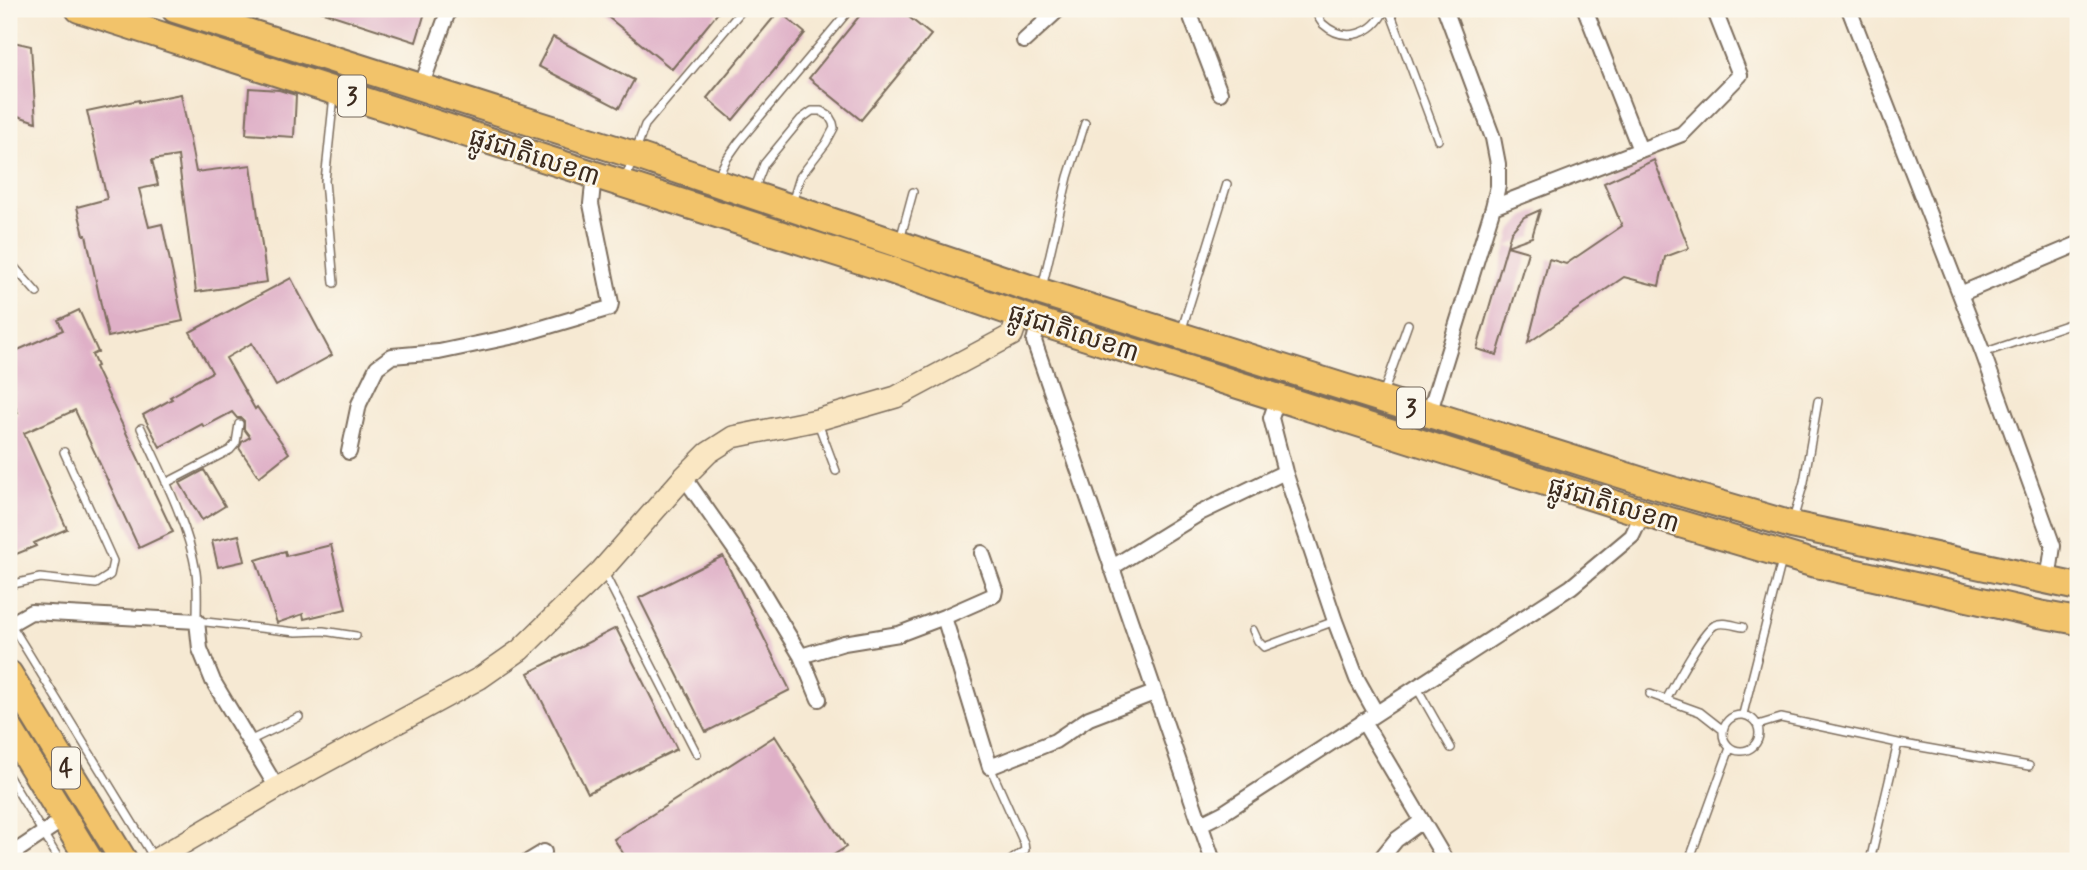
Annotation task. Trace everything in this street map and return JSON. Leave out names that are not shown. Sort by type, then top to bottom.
[{"type":"highway","name":"ផ្លូវជាតិលេខ៣","points":[[79,9],[888,270],[1026,328],[1278,398],[1783,556],[2078,621]]},
{"type":"highway","name":"ផ្លូវជាតិលេខ៣","points":[[184,10],[753,194],[1041,292],[1655,485],[1792,524],[2078,587]]},
{"type":"highway","name":"4","points":[[9,674],[124,861]]},
{"type":"highway","name":"4","points":[[9,728],[16,755],[53,825],[90,861]]},
{"type":"street","points":[[421,87],[449,9]]},
{"type":"street","points":[[1024,41],[1059,9]]},
{"type":"street","points":[[1188,9],[1220,93]]},
{"type":"street","points":[[1429,414],[1493,207],[1499,164],[1493,138],[1445,9]]},
{"type":"street","points":[[1585,9],[1640,150]]},
{"type":"street","points":[[1493,207],[1682,134],[1740,75],[1714,9]]},
{"type":"street","points":[[1849,9],[1983,353],[2053,546],[2048,580]]},
{"type":"street","points":[[349,452],[359,404],[377,367],[392,356],[439,352],[515,336],[610,308],[591,204],[594,174]]},
{"type":"street","points":[[1960,294],[2078,244]]},
{"type":"street","points":[[155,861],[277,788],[480,678],[520,650],[603,570],[684,477],[708,453],[733,437],[817,419],[896,397],[1026,328],[1213,861]]},
{"type":"street","points":[[1278,398],[1271,418],[1285,471],[1335,621],[1370,717],[1422,821],[1446,861]]},
{"type":"street","points":[[1111,568],[1200,513],[1285,471]]},
{"type":"street","points":[[684,477],[750,571],[801,656],[820,699]]},
{"type":"street","points":[[1201,824],[1223,813],[1571,587],[1632,536],[1643,513]]},
{"type":"street","points":[[801,656],[844,643],[899,634],[994,595],[995,590],[982,552]]},
{"type":"street","points":[[9,623],[31,612],[197,621],[200,649],[213,681],[277,788]]},
{"type":"street","points":[[944,617],[990,767],[1055,741],[1088,718],[1154,693]]},
{"type":"street","points":[[1379,861],[1396,840],[1422,821]]},
{"type":"street","points":[[9,856],[53,825]]},
{"type":"street","points":[[529,861],[544,852]]},
{"type":"lane","points":[[9,24],[14,9]]},
{"type":"lane","points":[[624,184],[645,125],[743,9]]},
{"type":"lane","points":[[715,182],[738,143],[850,9]]},
{"type":"lane","points":[[1314,9],[1322,22],[1335,32],[1352,35],[1368,31],[1387,9]]},
{"type":"lane","points":[[1387,9],[1438,140]]},
{"type":"lane","points":[[334,91],[325,181],[334,283]]},
{"type":"lane","points":[[753,194],[764,164],[801,119],[812,111],[821,111],[829,116],[834,128],[800,177],[792,207]]},
{"type":"lane","points":[[1041,292],[1068,177],[1086,123]]},
{"type":"lane","points":[[1180,336],[1227,184]]},
{"type":"lane","points":[[899,244],[914,192]]},
{"type":"lane","points":[[9,261],[37,293]]},
{"type":"lane","points":[[1983,353],[2078,321]]},
{"type":"lane","points":[[1381,398],[1408,324]]},
{"type":"lane","points":[[1792,524],[1804,482],[1818,401]]},
{"type":"lane","points":[[817,419],[836,471]]},
{"type":"lane","points":[[166,483],[230,450],[236,443],[239,424]]},
{"type":"lane","points":[[141,428],[188,541],[196,573],[197,621],[356,636]]},
{"type":"lane","points":[[9,584],[40,578],[96,584],[110,575],[113,561],[64,452]]},
{"type":"lane","points":[[1743,714],[1783,556]]},
{"type":"lane","points":[[603,570],[697,754]]},
{"type":"lane","points":[[1253,630],[1264,647],[1335,621]]},
{"type":"lane","points":[[9,623],[155,861]]},
{"type":"lane","points":[[1665,700],[1700,642],[1713,626],[1720,623],[1743,627]]},
{"type":"lane","points":[[1416,687],[1451,748]]},
{"type":"lane","points":[[1650,694],[1700,712],[1723,730]]},
{"type":"lane","points":[[1743,714],[1759,725],[1760,735],[1749,750],[1730,748],[1724,740],[1726,721],[1734,716],[1743,714]]},
{"type":"lane","points":[[248,741],[299,717]]},
{"type":"lane","points":[[1759,725],[1781,718],[1898,743],[2029,766]]},
{"type":"lane","points":[[1870,861],[1898,743]]},
{"type":"lane","points":[[1689,861],[1730,748]]},
{"type":"lane","points":[[990,767],[1024,843],[1025,850],[1010,861]]},
{"type":"lane","points":[[9,777],[53,825],[60,861]]},
{"type":"building","points":[[320,9],[426,9],[416,42]]},
{"type":"building","points":[[598,9],[721,9],[672,69]]},
{"type":"building","points":[[865,9],[899,9],[931,35],[861,120],[809,78]]},
{"type":"building","points":[[779,11],[805,33],[733,120],[707,98]]},
{"type":"building","points":[[553,37],[634,80],[619,108],[538,66]]},
{"type":"building","points":[[9,41],[31,46],[36,122],[9,113]]},
{"type":"building","points":[[249,88],[279,90],[296,95],[294,137],[246,134]]},
{"type":"building","points":[[181,94],[196,172],[251,165],[267,282],[196,292],[178,156],[152,160],[158,185],[139,189],[149,227],[162,224],[183,321],[108,337],[86,235],[77,207],[107,199],[87,111]]},
{"type":"building","points":[[1654,160],[1689,248],[1665,257],[1659,286],[1624,277],[1528,343],[1549,259],[1566,264],[1622,226],[1604,183]]},
{"type":"building","points":[[1540,210],[1532,237],[1507,246],[1511,232],[1524,217]]},
{"type":"building","points":[[1507,246],[1528,252],[1497,355],[1477,349]]},
{"type":"building","points":[[291,278],[332,355],[276,386],[252,343],[226,358],[255,409],[257,407],[289,453],[259,477],[239,448],[242,442],[250,437],[244,429],[244,421],[232,412],[204,427],[202,424],[160,447],[143,415],[212,372],[190,332]]},
{"type":"building","points":[[79,310],[98,352],[92,355],[97,366],[95,367],[173,532],[139,548],[75,410],[24,433],[67,529],[9,557],[9,418],[18,413],[9,393],[9,354],[63,330],[58,320]]},
{"type":"building","points":[[204,470],[225,506],[202,520],[180,483]]},
{"type":"building","points":[[239,535],[245,561],[218,567],[212,541]]},
{"type":"building","points":[[331,545],[346,609],[304,619],[303,614],[277,623],[256,560],[285,551],[286,556]]},
{"type":"building","points":[[723,556],[790,690],[706,732],[639,598]]},
{"type":"building","points":[[616,628],[677,749],[588,793],[528,673]]},
{"type":"building","points":[[775,736],[846,847],[824,861],[628,861],[614,839]]}]
